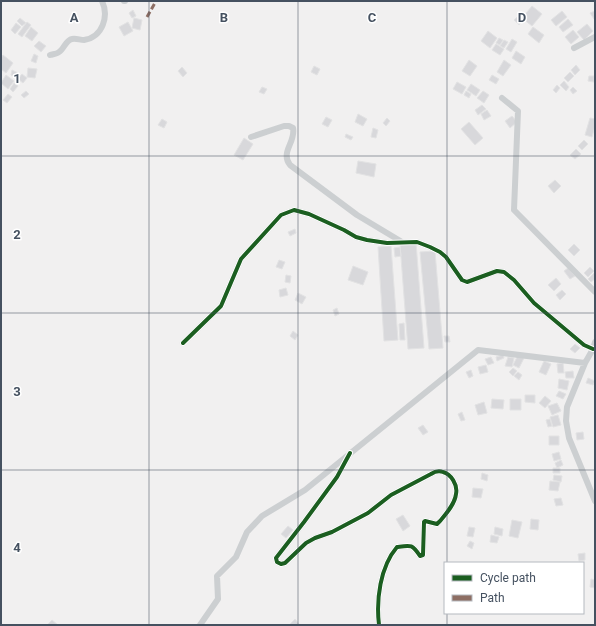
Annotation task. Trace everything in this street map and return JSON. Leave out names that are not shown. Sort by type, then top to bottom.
[{"type":"street","points":[[50,55],[59,52],[68,41],[72,39],[84,40],[97,33],[102,28],[105,21],[105,8],[102,1]]},
{"type":"street","points":[[574,48],[595,37]]},
{"type":"street","points":[[502,98],[518,111],[514,210],[595,292]]},
{"type":"street","points":[[251,137],[284,126],[293,128],[294,134],[287,152],[290,165],[357,215],[402,242]]},
{"type":"street","points":[[183,343],[221,306],[241,259],[281,215],[294,210],[320,219],[356,237],[367,240],[388,243],[417,242],[440,252],[446,257],[462,280],[467,282],[497,271],[504,272],[514,280],[534,303],[584,345],[594,346],[568,407],[566,421],[569,438],[595,501]]},
{"type":"street","points":[[200,625],[218,599],[217,576],[236,557],[247,532],[262,516],[305,490],[478,350],[586,363]]},
{"type":"street","points":[[350,453],[337,477],[276,558],[277,562],[281,564],[285,563],[306,543],[332,532],[368,513],[391,495],[437,471],[443,472],[452,478],[457,493],[448,511],[437,524],[424,522],[422,556],[420,556],[411,545],[397,547],[395,550],[384,570],[378,600],[379,625]]},
{"type":"building","points":[[532,6],[542,14],[532,26],[522,18]]},
{"type":"building","points":[[133,10],[136,16],[132,18],[129,13]]},
{"type":"building","points":[[562,11],[567,17],[556,26],[551,20]]},
{"type":"building","points":[[595,11],[595,19],[594,19],[590,13]]},
{"type":"building","points":[[517,17],[522,21],[519,25],[514,20]]},
{"type":"building","points":[[20,18],[26,23],[22,26],[17,21]]},
{"type":"building","points":[[134,18],[142,20],[140,30],[132,28]]},
{"type":"building","points":[[568,19],[573,25],[563,32],[559,27]]},
{"type":"building","points":[[27,22],[31,25],[22,37],[18,34]]},
{"type":"building","points":[[128,22],[133,31],[124,36],[119,27]]},
{"type":"building","points":[[16,23],[21,27],[15,34],[11,30]]},
{"type":"building","points":[[587,24],[593,31],[584,40],[577,32]]},
{"type":"building","points":[[31,27],[38,33],[32,41],[25,36]]},
{"type":"building","points":[[533,27],[544,35],[539,43],[528,34]]},
{"type":"building","points":[[573,30],[579,37],[571,44],[565,37]]},
{"type":"building","points":[[488,31],[497,38],[490,48],[481,41]]},
{"type":"building","points":[[499,38],[503,40],[500,45],[496,43]]},
{"type":"building","points":[[512,39],[517,42],[511,52],[506,49]]},
{"type":"building","points":[[504,40],[508,42],[504,48],[500,46]]},
{"type":"building","points":[[39,41],[46,46],[41,52],[34,46]]},
{"type":"building","points":[[496,44],[504,49],[500,55],[492,50]]},
{"type":"building","points":[[516,51],[525,57],[521,64],[512,58]]},
{"type":"building","points":[[34,54],[38,56],[36,63],[31,61]]},
{"type":"building","points":[[3,55],[13,63],[6,73],[1,69],[1,58]]},
{"type":"building","points":[[469,60],[477,66],[470,76],[462,71]]},
{"type":"building","points":[[504,60],[511,65],[503,76],[497,72]]},
{"type":"building","points":[[576,65],[580,70],[575,75],[571,70]]},
{"type":"building","points":[[314,66],[320,69],[317,75],[311,72]]},
{"type":"building","points":[[182,67],[187,73],[183,77],[178,71]]},
{"type":"building","points":[[28,68],[37,69],[35,78],[27,77]]},
{"type":"building","points":[[12,70],[18,73],[16,77],[11,75]]},
{"type":"building","points":[[570,72],[574,76],[568,82],[564,78]]},
{"type":"building","points":[[22,74],[27,78],[23,83],[18,79]]},
{"type":"building","points":[[6,75],[14,81],[8,89],[1,83]]},
{"type":"building","points":[[492,75],[499,79],[496,84],[489,80]]},
{"type":"building","points":[[589,76],[594,76],[594,82],[588,81]]},
{"type":"building","points":[[564,81],[569,87],[566,91],[560,85]]},
{"type":"building","points":[[457,82],[466,87],[462,94],[453,89]]},
{"type":"building","points":[[14,83],[18,86],[13,92],[10,89]]},
{"type":"building","points":[[471,84],[480,90],[476,96],[467,90]]},
{"type":"building","points":[[557,85],[560,88],[556,93],[553,90]]},
{"type":"building","points":[[262,87],[267,89],[264,94],[259,92]]},
{"type":"building","points":[[573,87],[577,91],[573,94],[570,90]]},
{"type":"building","points":[[26,91],[29,94],[24,98],[21,95]]},
{"type":"building","points":[[466,91],[471,94],[469,98],[464,95]]},
{"type":"building","points":[[483,91],[489,95],[484,103],[477,98]]},
{"type":"building","points":[[8,94],[12,97],[7,103],[3,100]]},
{"type":"building","points":[[482,105],[486,109],[478,115],[475,110]]},
{"type":"building","points":[[487,110],[491,116],[484,120],[481,114]]},
{"type":"building","points":[[358,114],[367,119],[363,126],[355,122]]},
{"type":"building","points":[[512,116],[517,122],[510,128],[505,121]]},
{"type":"building","points":[[326,117],[332,120],[328,127],[322,124]]},
{"type":"building","points":[[387,118],[390,121],[386,126],[383,123]]},
{"type":"building","points":[[590,118],[595,119],[592,137],[585,135]]},
{"type":"building","points":[[162,119],[167,122],[164,128],[158,125]]},
{"type":"building","points":[[469,122],[483,138],[475,145],[461,129]]},
{"type":"building","points":[[373,128],[378,130],[376,138],[371,137]]},
{"type":"building","points":[[346,134],[353,137],[351,140],[345,137]]},
{"type":"building","points":[[244,138],[253,144],[243,160],[234,155]]},
{"type":"building","points":[[584,140],[588,144],[582,150],[578,146]]},
{"type":"building","points":[[576,149],[581,154],[575,159],[570,155]]},
{"type":"building","points":[[358,161],[376,164],[374,177],[356,173]]},
{"type":"building","points":[[555,180],[561,186],[554,193],[548,186]]},
{"type":"building","points":[[295,229],[296,233],[290,236],[288,232]]},
{"type":"building","points":[[416,242],[424,348],[408,349],[400,244]]},
{"type":"building","points":[[574,244],[580,250],[574,256],[568,250]]},
{"type":"building","points":[[391,246],[398,340],[384,341],[378,247]]},
{"type":"building","points":[[400,247],[401,256],[395,257],[394,248]]},
{"type":"building","points":[[435,251],[443,348],[429,349],[420,252]]},
{"type":"building","points":[[279,260],[285,262],[282,269],[276,267]]},
{"type":"building","points":[[353,266],[368,272],[363,285],[348,280]]},
{"type":"building","points":[[590,267],[594,271],[588,277],[584,273]]},
{"type":"building","points":[[568,268],[575,276],[570,279],[564,271]]},
{"type":"building","points":[[595,272],[595,279],[591,282],[588,279]]},
{"type":"building","points":[[286,275],[291,276],[290,283],[285,282]]},
{"type":"building","points":[[556,278],[561,284],[554,291],[548,285]]},
{"type":"building","points":[[286,288],[288,295],[280,297],[279,290]]},
{"type":"building","points":[[562,290],[566,294],[560,300],[556,295]]},
{"type":"building","points":[[298,293],[306,297],[302,304],[295,300]]},
{"type":"building","points":[[337,308],[339,314],[335,316],[333,310]]},
{"type":"building","points":[[404,323],[405,340],[400,340],[399,324]]},
{"type":"building","points":[[293,331],[298,335],[295,340],[290,336]]},
{"type":"building","points":[[444,336],[449,336],[450,342],[445,342]]},
{"type":"building","points":[[575,344],[580,348],[575,353],[570,349]]},
{"type":"building","points":[[503,355],[504,358],[497,361],[496,357]]},
{"type":"building","points":[[518,355],[524,358],[519,368],[513,365]]},
{"type":"building","points":[[491,357],[494,363],[488,365],[485,359]]},
{"type":"building","points":[[508,357],[514,358],[512,367],[505,366]]},
{"type":"building","points":[[544,361],[551,364],[546,375],[539,372]]},
{"type":"building","points":[[563,363],[564,373],[558,373],[557,364]]},
{"type":"building","points":[[486,365],[488,372],[480,374],[478,367]]},
{"type":"building","points":[[513,368],[517,371],[513,376],[509,372]]},
{"type":"building","points":[[471,370],[473,376],[469,378],[466,372]]},
{"type":"building","points":[[573,371],[574,378],[566,378],[565,372]]},
{"type":"building","points":[[518,372],[522,375],[519,380],[514,376]]},
{"type":"building","points":[[588,378],[595,381],[593,385],[586,383]]},
{"type":"building","points":[[559,379],[569,381],[567,390],[558,388]]},
{"type":"building","points":[[559,391],[566,394],[563,399],[556,396]]},
{"type":"building","points":[[525,395],[535,395],[535,403],[525,402]]},
{"type":"building","points":[[545,396],[551,401],[545,408],[539,403]]},
{"type":"building","points":[[492,399],[504,400],[503,409],[491,408]]},
{"type":"building","points":[[510,399],[521,399],[521,410],[510,410]]},
{"type":"building","points":[[484,402],[487,413],[478,415],[475,405]]},
{"type":"building","points":[[557,403],[561,411],[552,415],[548,406]]},
{"type":"building","points":[[462,412],[465,420],[461,421],[458,414]]},
{"type":"building","points":[[558,415],[561,425],[553,427],[550,417]]},
{"type":"building","points":[[550,419],[552,426],[548,427],[546,420]]},
{"type":"building","points":[[423,425],[428,432],[423,435],[418,428]]},
{"type":"building","points":[[583,432],[584,439],[577,440],[576,433]]},
{"type":"building","points":[[549,436],[559,436],[559,445],[549,445]]},
{"type":"building","points":[[559,452],[561,459],[554,461],[552,454]]},
{"type":"building","points":[[561,460],[563,465],[557,468],[555,463]]},
{"type":"building","points":[[553,468],[560,468],[560,473],[553,473]]},
{"type":"building","points":[[482,473],[488,475],[487,481],[481,479]]},
{"type":"building","points":[[554,475],[562,476],[561,482],[553,480]]},
{"type":"building","points":[[550,481],[560,482],[558,491],[549,490]]},
{"type":"building","points":[[473,488],[483,489],[481,498],[472,497]]},
{"type":"building","points":[[561,498],[563,505],[556,506],[554,499]]},
{"type":"building","points":[[403,515],[410,526],[403,531],[396,519]]},
{"type":"building","points":[[531,519],[539,520],[538,530],[530,529]]},
{"type":"building","points":[[512,520],[522,522],[518,538],[509,536]]},
{"type":"building","points":[[288,526],[293,530],[286,538],[281,534]]},
{"type":"building","points":[[469,527],[475,528],[473,537],[467,536]]},
{"type":"building","points":[[495,527],[503,529],[502,536],[494,534]]},
{"type":"building","points":[[491,535],[499,537],[497,543],[490,542]]},
{"type":"building","points":[[470,541],[474,543],[472,549],[467,546]]},
{"type":"building","points":[[585,553],[585,560],[579,561],[578,554]]},
{"type":"building","points":[[591,579],[595,580],[595,588],[590,587]]},
{"type":"building","points":[[295,619],[299,624],[298,625],[289,625]]},
{"type":"building","points":[[52,620],[58,625],[47,625]]},
{"type":"marked path","points":[[147,17],[156,1]]},
{"type":"cycle path","points":[[183,343],[221,306],[241,259],[281,215],[294,210],[309,214],[356,237],[367,240],[387,243],[417,242],[430,247],[446,257],[462,280],[467,282],[497,271],[504,272],[514,280],[534,303],[584,345],[593,349]]},
{"type":"cycle path","points":[[350,453],[337,477],[276,558],[277,562],[281,564],[285,563],[306,543],[332,532],[368,513],[391,495],[435,472],[441,471],[449,475],[456,487],[454,501],[450,509],[440,521],[437,524],[424,522],[423,555],[420,556],[411,546],[397,547],[391,555],[380,584],[378,605],[379,625]]}]
